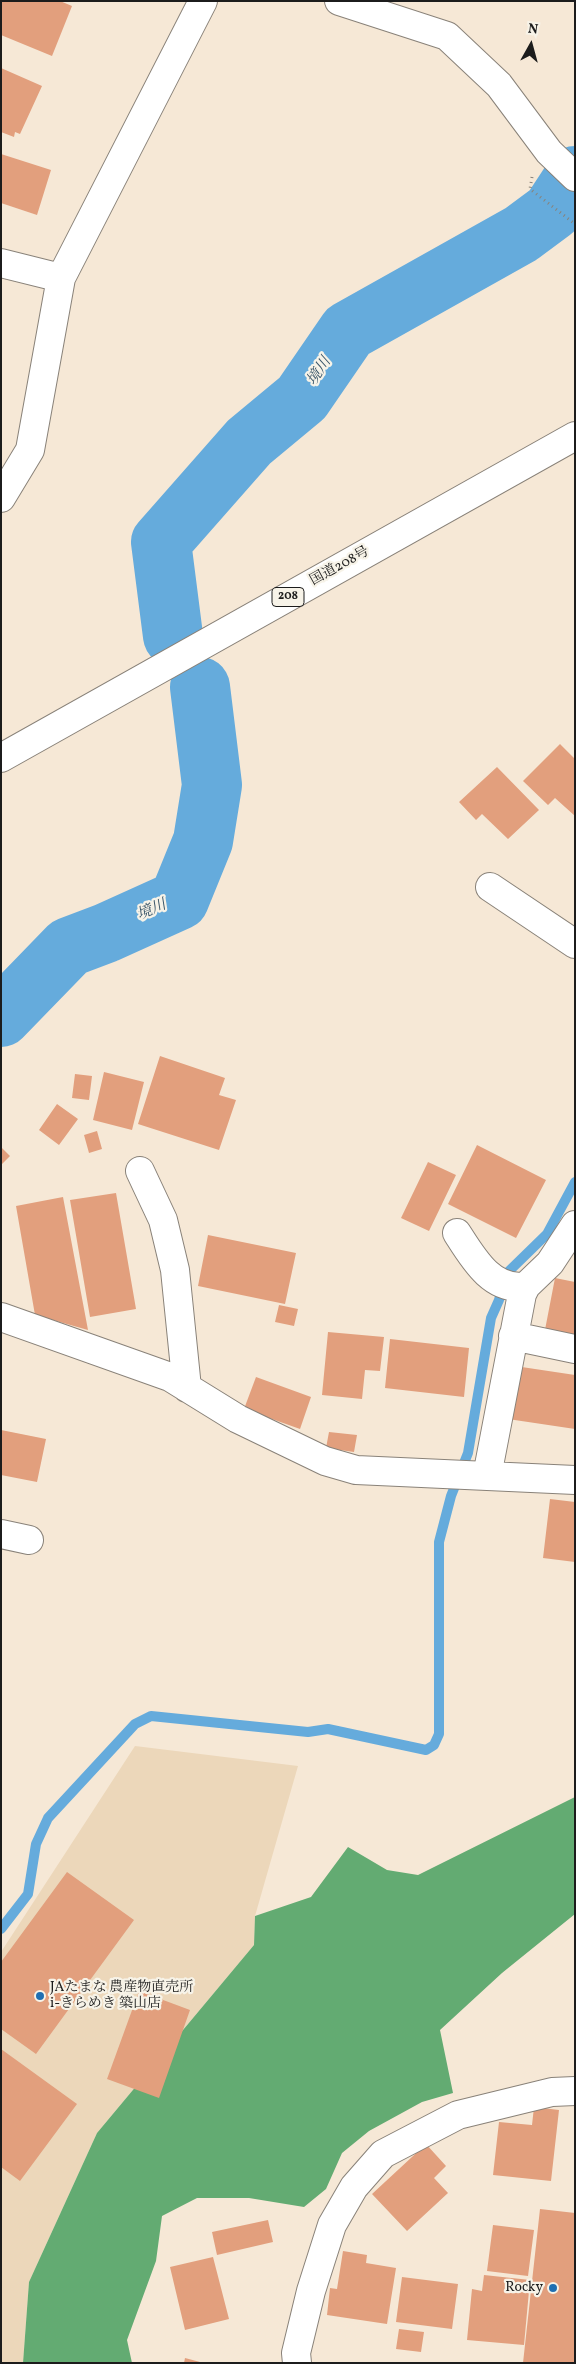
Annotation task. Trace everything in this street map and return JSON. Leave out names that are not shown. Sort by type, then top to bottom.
[{"type":"main road","points":[[1,498],[30,450],[61,278],[203,1]]},
{"type":"main road","points":[[339,1],[447,36],[499,85],[549,152],[575,177]]},
{"type":"main road","points":[[1,263],[61,278]]},
{"type":"main road","name":"国道208号","points":[[1,758],[575,436]]},
{"type":"main road","points":[[490,887],[572,937]]},
{"type":"main road","points":[[140,1171],[164,1220],[175,1270],[187,1388]]},
{"type":"main road","points":[[519,1287],[550,1263],[575,1225]]},
{"type":"main road","points":[[457,1233],[484,1272],[519,1287],[522,1294],[483,1476]]},
{"type":"main road","points":[[1,1317],[170,1377],[238,1419],[325,1461],[356,1470],[575,1480]]},
{"type":"main road","points":[[513,1336],[575,1349]]},
{"type":"main road","points":[[1,1534],[29,1540]]},
{"type":"main road","points":[[297,2363],[296,2353],[311,2291],[332,2226],[354,2187],[383,2154],[458,2115],[552,2092],[575,2091]]},
{"type":"path","points":[[549,205],[575,224]]},
{"type":"shaded area","name":"JAたまな 農産物直売所 i-きらめき 築山店","points":[[135,1746],[298,1766],[255,1916],[254,1945],[97,2133],[29,2282],[23,2363],[1,2363],[1,1952]]},
{"type":"green space","points":[[575,1797],[575,1914],[502,1973],[440,2030],[453,2093],[422,2102],[369,2131],[342,2153],[326,2189],[304,2207],[249,2198],[197,2198],[162,2216],[156,2261],[127,2340],[132,2363],[23,2363],[29,2282],[97,2133],[254,1945],[255,1916],[311,1897],[348,1847],[387,1870],[418,1875]]},
{"type":"building","points":[[1,1],[60,1],[72,6],[52,56],[1,35]]},
{"type":"building","points":[[1,68],[42,86],[20,134],[15,132],[14,137],[1,132]]},
{"type":"building","points":[[1,154],[51,170],[37,215],[1,203]]},
{"type":"building","points":[[560,744],[575,759],[575,816],[555,798],[548,805],[523,781]]},
{"type":"building","points":[[497,767],[539,810],[508,839],[482,814],[476,820],[459,802]]},
{"type":"building","points":[[160,1056],[225,1078],[219,1095],[236,1100],[219,1150],[138,1124]]},
{"type":"building","points":[[104,1072],[144,1082],[132,1130],[93,1120]]},
{"type":"building","points":[[75,1074],[92,1076],[89,1100],[72,1098]]},
{"type":"building","points":[[57,1104],[78,1119],[59,1145],[39,1130]]},
{"type":"building","points":[[97,1131],[102,1149],[89,1153],[84,1135]]},
{"type":"building","points":[[477,1145],[546,1180],[516,1238],[448,1204]]},
{"type":"building","points":[[1,1147],[10,1156],[1,1165]]},
{"type":"building","points":[[428,1162],[456,1175],[429,1231],[401,1218]]},
{"type":"building","points":[[116,1193],[136,1309],[90,1317],[70,1200]]},
{"type":"building","points":[[63,1197],[88,1330],[35,1315],[16,1206]]},
{"type":"building","points":[[208,1235],[296,1253],[285,1304],[198,1286]]},
{"type":"building","points":[[555,1278],[575,1282],[575,1341],[544,1335]]},
{"type":"building","points":[[279,1305],[298,1309],[294,1326],[275,1322]]},
{"type":"building","points":[[328,1332],[384,1337],[380,1371],[365,1370],[362,1399],[322,1395]]},
{"type":"building","points":[[390,1339],[469,1348],[464,1397],[385,1388]]},
{"type":"building","points":[[515,1366],[575,1375],[575,1429],[508,1419]]},
{"type":"building","points":[[256,1377],[311,1397],[300,1429],[244,1409]]},
{"type":"building","points":[[1,1430],[46,1439],[37,1482],[1,1475]]},
{"type":"building","points":[[329,1432],[357,1435],[354,1452],[326,1448]]},
{"type":"building","points":[[550,1499],[575,1502],[575,1562],[543,1558]]},
{"type":"building","name":"JAたまな 農産物直売所 i-きらめき 築山店","points":[[67,1872],[134,1920],[36,2054],[1,2029],[1,1962]]},
{"type":"building","points":[[139,1991],[190,2010],[159,2098],[107,2079]]},
{"type":"building","points":[[1,2049],[77,2104],[20,2181],[1,2167]]},
{"type":"building","points":[[534,2107],[559,2110],[551,2181],[493,2175],[499,2122],[532,2125]]},
{"type":"building","points":[[426,2144],[446,2166],[434,2178],[448,2193],[407,2231],[372,2194]]},
{"type":"building","name":"Rocky","points":[[540,2209],[575,2213],[575,2363],[523,2363]]},
{"type":"building","points":[[268,2220],[273,2242],[217,2255],[212,2232]]},
{"type":"building","points":[[493,2225],[534,2230],[528,2276],[487,2271]]},
{"type":"building","points":[[343,2251],[367,2255],[366,2263],[396,2268],[387,2324],[327,2315],[330,2288],[337,2289]]},
{"type":"building","points":[[213,2257],[229,2319],[185,2330],[170,2267]]},
{"type":"building","points":[[484,2275],[530,2280],[524,2345],[467,2340],[472,2289],[482,2291]]},
{"type":"building","points":[[402,2277],[458,2284],[452,2329],[396,2322]]},
{"type":"building","points":[[399,2329],[424,2332],[421,2352],[396,2349]]},
{"type":"building","points":[[185,2358],[200,2362],[200,2363],[184,2363]]},
{"type":"waterway","name":"境川","points":[[173,636],[161,542],[249,442],[302,398],[348,331],[521,234],[552,211],[575,176]]},
{"type":"waterway","name":"境川","points":[[1,1017],[69,947],[106,933],[179,900],[203,841],[212,785],[200,687]]},
{"type":"waterway","points":[[1,1929],[28,1894],[36,1844],[48,1818],[135,1724],[151,1716],[308,1732],[328,1729],[426,1750],[434,1745],[439,1734],[439,1542],[451,1496],[468,1453],[491,1318],[499,1300],[506,1274],[547,1234],[575,1182]]},
{"type":"place","name":"JAたまな 農産物直売所 i-きらめき 築山店","points":[[40,1996]]},
{"type":"place","name":"Rocky","points":[[553,2288]]}]
